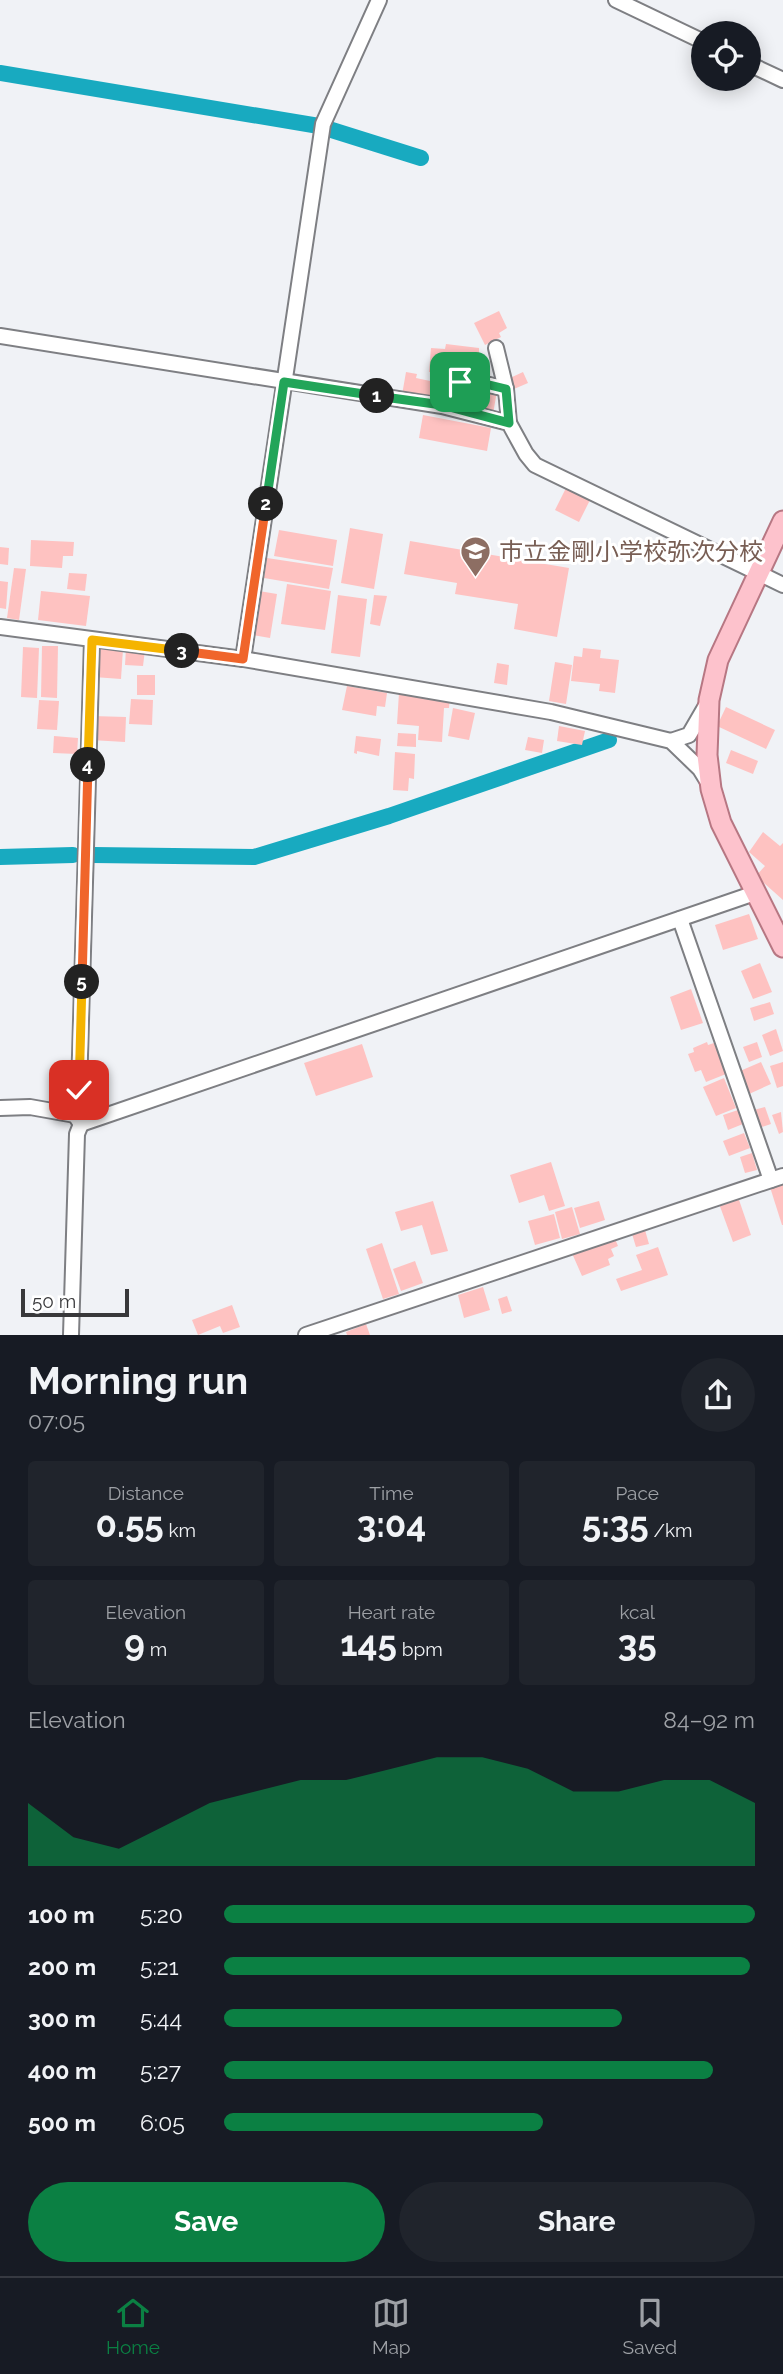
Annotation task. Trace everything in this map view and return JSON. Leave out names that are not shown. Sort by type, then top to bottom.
[{"type":"main road","points":[[783,522],[718,660],[709,699],[707,755],[711,789],[722,823],[783,947]]},
{"type":"street","points":[[243,659],[323,124],[379,0]]},
{"type":"street","points":[[616,0],[691,36]]},
{"type":"street","points":[[761,70],[783,80]]},
{"type":"street","points":[[0,336],[442,405],[509,423]]},
{"type":"street","points":[[496,348],[506,389],[509,423],[535,465],[783,585]]},
{"type":"street","points":[[460,382],[477,382],[506,389]]},
{"type":"street","points":[[0,627],[243,659],[551,712],[671,741],[701,769],[711,789]]},
{"type":"street","points":[[71,1335],[92,640]]},
{"type":"street","points":[[671,741],[689,735],[709,699]]},
{"type":"street","points":[[0,1108],[30,1107],[78,1119],[755,893]]},
{"type":"street","points":[[306,1335],[777,1178],[680,919]]},
{"type":"building","points":[[499,311],[507,328],[499,333],[501,337],[485,345],[474,323]]},
{"type":"building","points":[[446,344],[479,348],[479,355],[485,356],[483,379],[447,377],[447,373],[429,372],[431,348],[445,349]]},
{"type":"building","points":[[406,372],[417,374],[416,378],[463,388],[464,384],[497,391],[493,414],[402,395]]},
{"type":"building","points":[[523,372],[528,383],[514,389],[510,378]]},
{"type":"building","points":[[423,415],[491,428],[487,451],[419,438]]},
{"type":"building","points":[[566,488],[590,500],[579,522],[555,510]]},
{"type":"building","points":[[350,528],[383,534],[374,589],[341,583]]},
{"type":"building","points":[[279,530],[337,540],[333,566],[274,556]]},
{"type":"building","points":[[31,540],[74,542],[73,556],[63,556],[62,568],[30,566]]},
{"type":"building","points":[[410,541],[569,568],[557,637],[514,629],[518,604],[455,594],[457,583],[404,574]]},
{"type":"building","points":[[0,547],[9,548],[8,565],[0,564]]},
{"type":"building","points":[[267,558],[333,568],[329,589],[264,578]]},
{"type":"building","points":[[14,568],[26,569],[19,620],[7,618]]},
{"type":"building","points":[[69,573],[87,574],[85,591],[67,589]]},
{"type":"building","points":[[0,581],[8,582],[6,609],[0,608]]},
{"type":"building","points":[[287,584],[331,591],[325,630],[281,624]]},
{"type":"building","points":[[41,591],[90,596],[86,626],[38,620]]},
{"type":"building","points":[[259,591],[277,594],[270,638],[252,635]]},
{"type":"building","points":[[338,595],[367,599],[360,657],[331,653]]},
{"type":"building","points":[[374,595],[387,596],[380,626],[370,624]]},
{"type":"building","points":[[42,646],[58,646],[57,698],[41,697]]},
{"type":"building","points":[[23,647],[39,648],[37,698],[21,697]]},
{"type":"building","points":[[96,647],[123,649],[121,679],[94,677]]},
{"type":"building","points":[[126,648],[145,650],[143,666],[125,665]]},
{"type":"building","points":[[583,648],[601,650],[600,658],[619,660],[615,693],[599,691],[600,684],[571,681],[574,656],[582,657]]},
{"type":"building","points":[[555,662],[572,665],[566,704],[549,701]]},
{"type":"building","points":[[497,663],[509,665],[507,685],[494,683]]},
{"type":"building","points":[[137,675],[155,675],[155,695],[137,695]]},
{"type":"building","points":[[347,686],[387,693],[385,707],[377,706],[376,716],[342,710]]},
{"type":"building","points":[[399,693],[450,696],[449,708],[444,708],[442,742],[418,740],[419,726],[397,724]]},
{"type":"building","points":[[131,699],[153,700],[152,725],[129,724]]},
{"type":"building","points":[[39,700],[59,701],[57,730],[37,729]]},
{"type":"building","points":[[726,707],[775,730],[766,749],[717,726]]},
{"type":"building","points":[[453,708],[475,713],[469,740],[448,736]]},
{"type":"building","points":[[92,716],[126,717],[125,742],[91,740]]},
{"type":"building","points":[[559,726],[585,731],[582,745],[557,741]]},
{"type":"building","points":[[398,733],[416,734],[416,747],[397,746]]},
{"type":"building","points":[[54,736],[78,738],[77,754],[53,753]]},
{"type":"building","points":[[356,736],[381,739],[379,756],[357,751],[357,754],[354,753]]},
{"type":"building","points":[[528,737],[544,740],[542,753],[525,750]]},
{"type":"building","points":[[731,750],[758,761],[753,774],[726,763]]},
{"type":"building","points":[[395,752],[415,754],[414,779],[409,778],[408,791],[393,790]]},
{"type":"building","points":[[763,832],[780,846],[783,843],[783,900],[756,876],[765,866],[749,852]]},
{"type":"building","points":[[749,914],[758,939],[723,950],[715,925]]},
{"type":"building","points":[[760,963],[772,992],[753,999],[741,971]]},
{"type":"building","points":[[691,989],[703,1023],[681,1030],[670,997]]},
{"type":"building","points":[[770,1002],[774,1014],[754,1021],[750,1008]]},
{"type":"building","points":[[776,1029],[783,1051],[770,1056],[762,1035]]},
{"type":"building","points":[[707,1042],[708,1045],[714,1043],[726,1074],[706,1082],[701,1070],[695,1072],[688,1054],[694,1052],[693,1048]]},
{"type":"building","points":[[757,1042],[762,1057],[749,1062],[743,1047]]},
{"type":"building","points":[[362,1044],[373,1077],[316,1096],[304,1063]]},
{"type":"building","points":[[761,1062],[771,1084],[749,1094],[740,1071]]},
{"type":"building","points":[[783,1062],[783,1086],[777,1088],[770,1066]]},
{"type":"building","points":[[724,1078],[736,1108],[716,1116],[703,1087]]},
{"type":"building","points":[[765,1107],[771,1124],[756,1129],[750,1111]]},
{"type":"building","points":[[738,1110],[743,1124],[728,1130],[723,1115]]},
{"type":"building","points":[[781,1112],[783,1132],[779,1134],[772,1115]]},
{"type":"building","points":[[744,1133],[750,1148],[729,1156],[723,1141]]},
{"type":"building","points":[[752,1153],[757,1170],[745,1173],[740,1157]]},
{"type":"building","points":[[551,1162],[565,1206],[549,1211],[544,1195],[519,1203],[510,1175]]},
{"type":"building","points":[[783,1179],[783,1225],[782,1225],[769,1184]]},
{"type":"building","points":[[737,1194],[751,1235],[733,1242],[718,1201]]},
{"type":"building","points":[[433,1201],[448,1251],[431,1255],[422,1225],[401,1231],[395,1212]]},
{"type":"building","points":[[599,1201],[605,1220],[580,1228],[574,1208]]},
{"type":"building","points":[[572,1207],[580,1234],[562,1239],[555,1212]]},
{"type":"building","points":[[554,1214],[560,1238],[535,1245],[528,1221]]},
{"type":"building","points":[[645,1230],[649,1244],[636,1247],[632,1234]]},
{"type":"building","points":[[613,1234],[618,1246],[611,1249],[614,1256],[608,1259],[610,1265],[582,1276],[571,1251]]},
{"type":"building","points":[[382,1243],[399,1294],[383,1299],[366,1249]]},
{"type":"building","points":[[658,1247],[668,1275],[621,1291],[616,1279],[642,1270],[636,1255]]},
{"type":"building","points":[[415,1261],[423,1283],[401,1291],[393,1269]]},
{"type":"building","points":[[483,1287],[490,1310],[464,1318],[458,1295]]},
{"type":"building","points":[[507,1296],[512,1311],[502,1314],[498,1299]]},
{"type":"building","points":[[232,1305],[240,1327],[223,1333],[220,1326],[198,1335],[192,1320]]},
{"type":"building","points":[[366,1324],[370,1335],[347,1335],[346,1332]]},
{"type":"waterway","points":[[0,73],[319,126],[421,158]]},
{"type":"waterway","points":[[93,855],[254,857],[389,816],[609,740]]},
{"type":"waterway","points":[[0,857],[73,855]]},
{"type":"place","name":"市立金剛小学校弥次分校","points":[[476,579]]},
{"type":"route","points":[[79,1090],[92,640],[243,659],[284,382],[442,405],[509,423],[506,389],[477,382],[460,382]]}]
